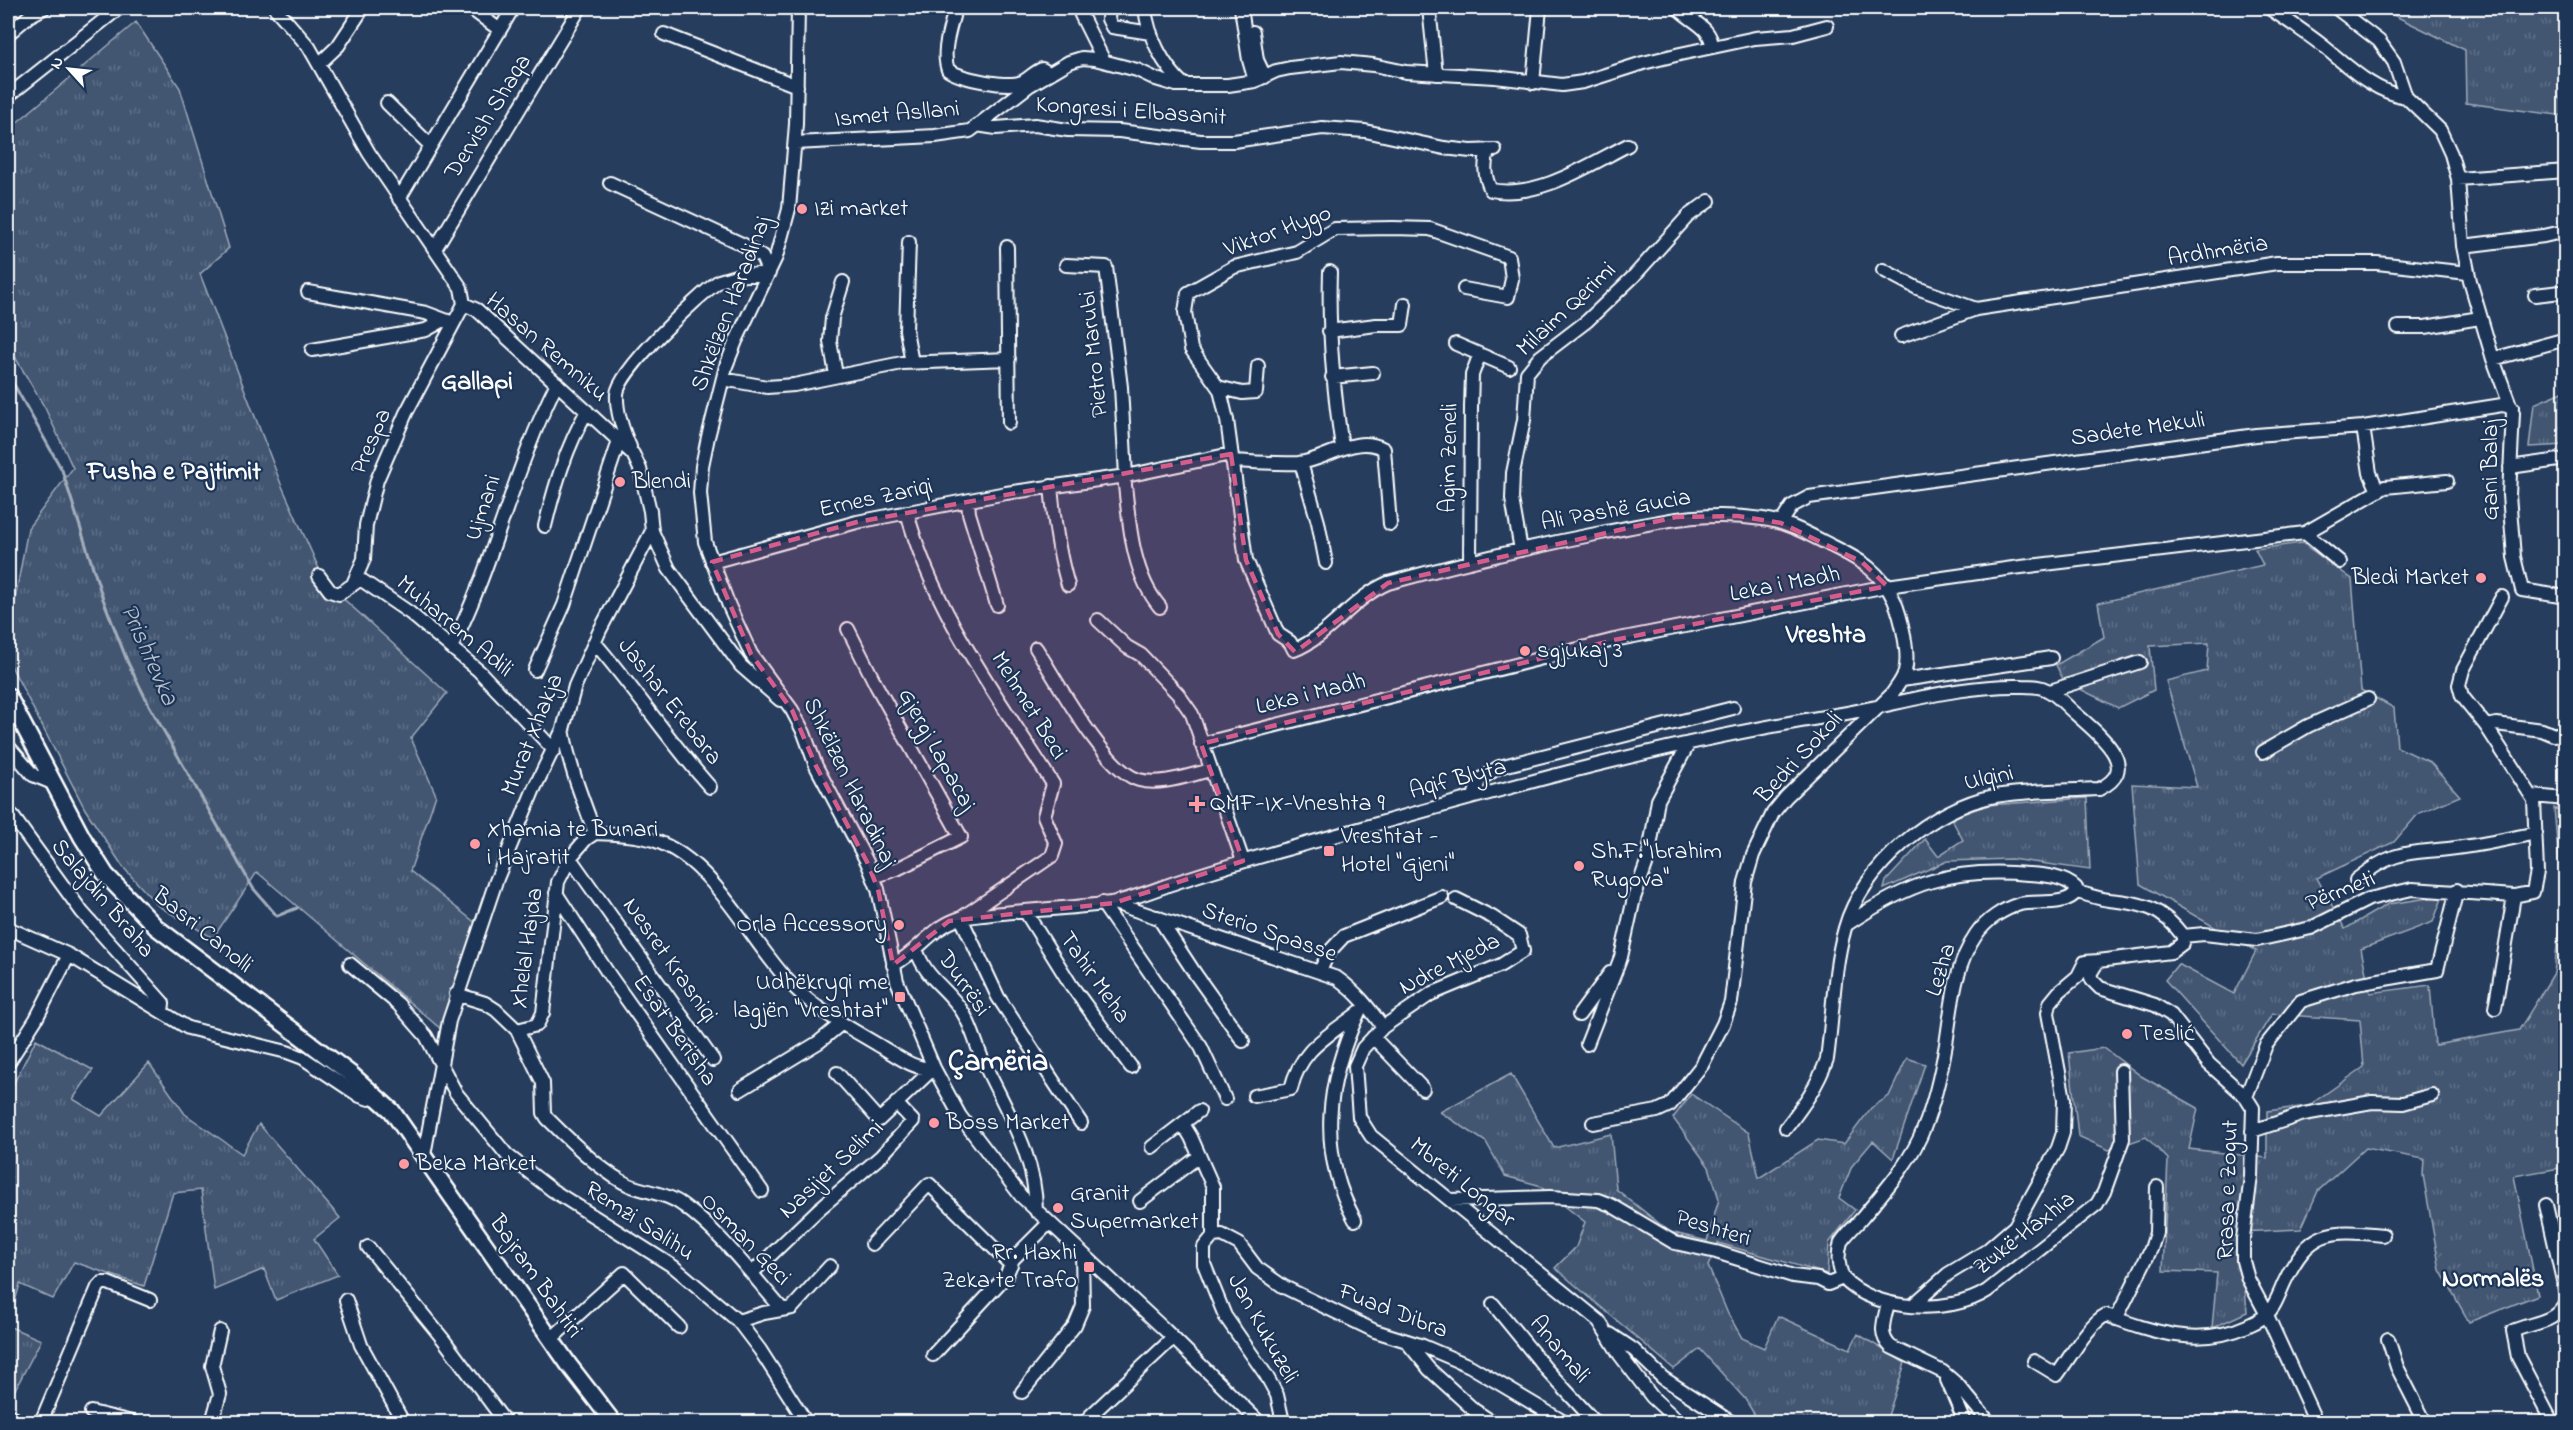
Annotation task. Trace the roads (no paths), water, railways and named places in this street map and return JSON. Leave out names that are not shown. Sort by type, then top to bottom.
[{"type":"main road","name":"Basri Canolli","points":[[8,696],[94,858],[106,875],[139,911],[376,1095],[400,1121],[424,1155]]},
{"type":"main road","name":"Bajram Bahtiri","points":[[424,1155],[551,1339],[613,1422]]},
{"type":"street","points":[[8,34],[29,16],[44,8]]},
{"type":"street","points":[[8,96],[120,8]]},
{"type":"street","name":"Hasan Remniku","points":[[275,8],[309,47],[369,153],[461,288],[464,304],[477,310],[633,454],[640,469],[650,511],[652,531],[669,569],[741,666],[792,710]]},
{"type":"street","points":[[319,64],[338,46],[363,8]]},
{"type":"street","points":[[470,8],[500,30]]},
{"type":"street","points":[[399,199],[513,8]]},
{"type":"street","name":"Dervish Shaqa","points":[[435,249],[580,8]]},
{"type":"street","name":"Shkëlzen Haradinaj","points":[[798,8],[795,143],[789,209],[782,239],[769,273],[735,340],[723,379],[702,466],[700,493],[705,542],[729,606],[751,654],[792,710],[804,733],[816,766],[873,878],[878,890],[893,965],[905,1001],[934,1068],[964,1123],[1036,1211],[1173,1338],[1259,1422]]},
{"type":"street","name":"Ismet Asllani","points":[[956,8],[945,62],[948,70],[955,75],[989,82],[1010,83],[1022,82],[1042,69],[1049,73],[1082,58],[1137,70],[1156,80],[1176,86],[1228,85],[1260,79],[1276,71],[1297,66],[1341,62],[1373,65],[1406,72],[1495,77],[1562,86],[1643,63],[1712,47],[1755,38],[1793,35],[1827,26]]},
{"type":"street","points":[[1109,8],[1108,19],[1112,27],[1151,33]]},
{"type":"street","points":[[1145,8],[1146,20],[1169,72],[1184,85]]},
{"type":"street","points":[[1241,8],[1249,60],[1260,79]]},
{"type":"street","points":[[1249,8],[1260,79]]},
{"type":"street","points":[[1429,8],[1436,74]]},
{"type":"street","points":[[1533,83],[1540,8]]},
{"type":"street","points":[[1678,8],[1706,28],[1712,47]]},
{"type":"street","points":[[2269,8],[2296,26],[2374,87],[2406,97],[2394,62],[2379,41],[2336,8]]},
{"type":"street","points":[[1081,15],[1104,61]]},
{"type":"street","points":[[664,34],[797,86]]},
{"type":"street","name":"Ismet Asllani","points":[[795,143],[935,136],[970,131],[1009,99],[1055,70]]},
{"type":"street","name":"Gani Balaj","points":[[2406,97],[2440,130],[2451,154],[2458,179],[2463,246],[2468,273],[2493,359],[2512,407],[2514,419],[2509,495],[2514,557],[2522,590],[2565,597]]},
{"type":"street","points":[[387,103],[430,145]]},
{"type":"street","name":"Kongresi i Elbasanit","points":[[977,125],[996,128],[1035,125],[1068,130],[1119,131],[1201,141],[1223,141],[1322,128],[1365,131],[1453,149],[1491,150],[1484,164],[1486,181],[1491,190],[1502,192],[1530,188],[1559,180],[1628,145]]},
{"type":"street","points":[[2458,179],[2565,171]]},
{"type":"street","points":[[610,183],[744,245],[762,257],[769,273],[736,276],[719,281],[628,369],[617,394],[621,428],[633,454]]},
{"type":"street","name":"Milaim Qerimi","points":[[1521,550],[1512,499],[1513,473],[1524,420],[1527,373],[1540,357],[1587,321],[1634,277],[1688,216],[1709,201]]},
{"type":"street","name":"Viktor Hygo","points":[[1293,650],[1290,642],[1278,634],[1246,560],[1227,420],[1218,387],[1191,349],[1185,312],[1188,293],[1234,267],[1297,252],[1335,229],[1393,228],[1430,230],[1509,257],[1512,279],[1508,297],[1464,289]]},
{"type":"street","points":[[2463,246],[2544,237],[2565,231]]},
{"type":"street","points":[[909,242],[906,330],[912,363]]},
{"type":"street","points":[[1007,247],[1009,423]]},
{"type":"street","name":"Ardhmëria","points":[[1901,336],[1976,309],[2277,263],[2377,263],[2468,273]]},
{"type":"street","name":"Pietro Marubi","points":[[1066,265],[1106,267],[1121,387],[1125,476]]},
{"type":"street","name":"Ardhmëria","points":[[1883,270],[1917,288],[1976,309]]},
{"type":"street","points":[[1330,272],[1329,331],[1332,377],[1342,447]]},
{"type":"street","points":[[836,375],[830,341],[832,318],[843,282]]},
{"type":"street","points":[[308,292],[426,313],[448,322]]},
{"type":"street","points":[[2535,295],[2561,292],[2565,294]]},
{"type":"street","name":"Prespa","points":[[353,584],[364,559],[368,513],[377,480],[448,322],[464,304]]},
{"type":"street","points":[[1329,331],[1376,325],[1402,325],[1405,304]]},
{"type":"street","points":[[2398,327],[2425,327],[2480,318]]},
{"type":"street","points":[[312,350],[426,330],[448,322]]},
{"type":"street","points":[[2493,359],[2565,339]]},
{"type":"street","points":[[1456,344],[1509,368]]},
{"type":"street","name":"Agim Zeneli","points":[[1470,562],[1472,375],[1479,356]]},
{"type":"street","points":[[723,379],[767,387],[794,385],[836,375],[912,363],[1009,359]]},
{"type":"street","points":[[1218,387],[1242,393],[1256,392],[1258,366]]},
{"type":"street","points":[[1332,377],[1373,373]]},
{"type":"street","name":"Ujmani","points":[[451,647],[460,632],[488,560],[533,434],[557,383]]},
{"type":"street","name":"Sadete Mekuli","points":[[1781,523],[1792,506],[1809,497],[2256,435],[2363,427],[2502,405],[2512,407]]},
{"type":"street","points":[[545,526],[565,457],[572,438],[587,411]]},
{"type":"street","points":[[2363,427],[2370,473],[2378,491]]},
{"type":"street","name":"Muharrem Adili","points":[[535,670],[564,605],[619,441]]},
{"type":"street","points":[[1326,563],[1318,522],[1301,463],[1342,447],[1376,444],[1384,449],[1390,524]]},
{"type":"street","name":"Ernes Zariqi","points":[[712,562],[857,522],[1050,486],[1232,458],[1301,463]]},
{"type":"street","points":[[2510,467],[2565,459]]},
{"type":"street","points":[[1125,476],[1133,538],[1144,584],[1160,607]]},
{"type":"street","name":"Leka i Madh","points":[[1201,744],[1614,640],[1887,586],[2013,568],[2305,533],[2385,488],[2447,481]]},
{"type":"street","points":[[1050,486],[1058,548],[1068,585]]},
{"type":"street","points":[[968,501],[969,513],[997,605]]},
{"type":"street","name":"Mehmet Beci","points":[[907,512],[922,564],[950,618],[999,702],[1053,784],[1044,816],[1056,844],[1052,856],[961,918]]},
{"type":"street","name":"Ali Pashë Gucia","points":[[1293,650],[1316,638],[1378,587],[1521,550],[1676,518],[1738,516],[1781,523],[1862,562],[1878,573],[1897,607],[1906,647],[1906,668],[1902,680]]},
{"type":"street","name":"Murat Xhakja","points":[[424,1155],[440,1065],[456,994],[516,830],[563,729],[575,686],[594,643],[652,531]]},
{"type":"street","points":[[2305,533],[2340,562]]},
{"type":"street","name":"Muharrem Adili","points":[[319,576],[326,587],[339,594],[358,581],[367,582],[410,613],[507,698],[554,750]]},
{"type":"street","points":[[2495,1008],[2504,966],[2514,896],[2533,892],[2537,872],[2532,796],[2486,726],[2462,696],[2459,685],[2468,660],[2502,597]]},
{"type":"street","points":[[1098,620],[1127,647],[1141,655],[1178,694],[1192,714],[1243,861]]},
{"type":"street","name":"Gjergj Lapacaj","points":[[848,629],[876,685],[961,837],[897,869],[873,878]]},
{"type":"street","name":"Jashar Erebara","points":[[594,643],[631,684],[670,739],[710,787]]},
{"type":"street","points":[[1036,648],[1102,750],[1122,771],[1140,781],[1160,781],[1210,770]]},
{"type":"street","points":[[1875,709],[1892,694],[1902,680],[2051,658]]},
{"type":"street","points":[[1875,709],[1929,696],[1990,686],[2038,687],[2050,691],[2140,662]]},
{"type":"street","name":"Ulqini","points":[[1786,1128],[1811,1094],[1827,1059],[1840,945],[1857,898],[1869,878],[1901,846],[1937,819],[1957,808],[1995,796],[2099,789],[2116,777],[2118,769],[2116,756],[2106,742],[2050,691]]},
{"type":"street","points":[[2263,752],[2308,726],[2368,699]]},
{"type":"street","points":[[1474,797],[1479,780],[1498,767],[1733,708]]},
{"type":"street","name":"Aqif Blyta","points":[[893,965],[916,949],[939,926],[961,918],[1108,903],[1243,861],[1474,797],[1689,743],[1875,709]]},
{"type":"street","name":"Bedri Sokoli","points":[[1593,1123],[1657,1111],[1670,1105],[1702,1065],[1723,1024],[1731,1002],[1745,882],[1762,833],[1773,813],[1786,798],[1875,709]]},
{"type":"street","points":[[2486,726],[2496,724],[2542,730],[2554,735],[2561,734],[2565,728]]},
{"type":"street","points":[[563,729],[579,797],[596,833],[646,838],[666,845],[708,878],[727,900],[769,960],[795,988],[842,1023],[911,1064],[928,1069],[934,1068]]},
{"type":"street","points":[[1587,1044],[1622,957],[1634,898],[1648,859],[1658,800],[1689,743]]},
{"type":"street","points":[[8,746],[33,775],[55,784]]},
{"type":"street","points":[[2532,796],[2565,799]]},
{"type":"street","name":"Salajdin Braha","points":[[8,810],[81,912],[163,1003],[162,1012]]},
{"type":"street","name":"Xhelal Hajda","points":[[456,994],[490,1007],[517,1030],[537,1025],[543,1013],[556,893],[562,869],[586,839],[596,833]]},
{"type":"street","points":[[2356,880],[2373,866],[2392,856],[2421,850],[2462,848],[2536,833]]},
{"type":"street","name":"Nesret Krasniqi","points":[[570,858],[713,1060]]},
{"type":"street","points":[[1843,1278],[1862,1293],[1888,1303],[1913,1305],[1948,1274],[2002,1238],[2015,1226],[2027,1208],[2058,1148],[2065,1116],[2064,1099],[2048,1022],[2050,1004],[2059,992],[2078,976],[2085,962],[2171,952],[2183,943],[2184,936],[2167,918],[2137,902],[2107,899],[2076,892],[2072,884],[2051,877],[2009,872],[1975,872],[1925,881],[1873,907],[1845,926]]},
{"type":"street","name":"Përmeti","points":[[2184,936],[2204,934],[2257,940],[2311,928],[2369,899],[2412,889],[2457,890],[2514,896]]},
{"type":"street","points":[[2246,1097],[2266,1045],[2301,1001],[2356,984],[2437,970],[2457,890]]},
{"type":"street","name":"Lezha","points":[[1843,1278],[1838,1266],[1841,1242],[1903,1168],[1923,1130],[1941,1074],[1954,989],[1967,949],[1989,920],[2004,911],[2020,904],[2068,899],[2076,892]]},
{"type":"street","name":"Esat Berisha","points":[[556,893],[610,976],[762,1191]]},
{"type":"street","points":[[1320,971],[1329,952],[1344,936],[1442,897]]},
{"type":"street","points":[[1857,898],[1862,905],[1873,907]]},
{"type":"street","name":"Ndre Mjeda","points":[[1383,1027],[1431,994],[1501,964],[1523,951],[1519,935],[1492,917],[1456,899]]},
{"type":"street","points":[[1108,903],[1201,1047],[1225,1099]]},
{"type":"street","name":"Sterio Spasse","points":[[1108,903],[1158,917],[1320,971],[1350,987],[1362,1008],[1383,1027]]},
{"type":"street","name":"Tahir Meha","points":[[1025,911],[1071,985],[1131,1067]]},
{"type":"street","name":"Sterio Spasse","points":[[1158,917],[1243,1041]]},
{"type":"street","points":[[961,918],[998,997],[1081,1123]]},
{"type":"street","points":[[8,928],[69,955],[188,1028],[287,1052],[303,1058],[360,1096],[369,1099],[376,1095]]},
{"type":"street","name":"Durrësi","points":[[916,949],[927,973],[962,1012],[992,1080],[1014,1122],[1035,1180],[1036,1211]]},
{"type":"street","points":[[8,1063],[36,1019],[69,955]]},
{"type":"street","points":[[1579,1015],[1622,957]]},
{"type":"street","name":"Rrasa e Zogut","points":[[2098,961],[2090,974],[2092,980],[2100,988],[2155,1005],[2171,1015],[2209,1064],[2246,1097],[2253,1108],[2251,1176],[2243,1239],[2244,1261],[2248,1279],[2316,1422]]},
{"type":"street","points":[[350,964],[398,1004],[426,1036],[440,1065]]},
{"type":"street","points":[[1254,1096],[1291,1089],[1302,1059],[1313,1047],[1362,1008]]},
{"type":"street","points":[[1355,1220],[1341,1195],[1331,1149],[1330,1123],[1338,1069],[1347,1037],[1362,1008]]},
{"type":"street","name":"Mbreti Longar","points":[[1362,1008],[1355,1030],[1355,1066],[1359,1117],[1371,1136],[1587,1310],[1609,1333],[1634,1350],[1663,1378],[1731,1422]]},
{"type":"street","points":[[740,1090],[819,1042],[842,1023]]},
{"type":"street","points":[[1355,1066],[1363,1048],[1383,1027]]},
{"type":"street","name":"Osman Geci","points":[[517,1030],[543,1083],[544,1113],[547,1118],[617,1178],[652,1193],[668,1196],[685,1206],[752,1273],[782,1308]]},
{"type":"street","points":[[1373,1037],[1423,1089]]},
{"type":"street","name":"Remzi Salihu","points":[[440,1065],[456,1093],[507,1155],[526,1171],[674,1267],[738,1322],[751,1337],[806,1422]]},
{"type":"street","points":[[837,1073],[879,1120],[934,1068]]},
{"type":"street","name":"Zukë Haxhia","points":[[1913,1305],[1938,1305],[1976,1298],[2097,1204],[2104,1192],[2123,1139],[2121,1071]]},
{"type":"street","points":[[2252,1131],[2304,1114],[2372,1102],[2403,1103],[2432,1095]]},
{"type":"street","name":"Nasijet Selimi","points":[[752,1273],[819,1209],[881,1156],[913,1121],[896,1103]]},
{"type":"street","points":[[1152,1147],[1199,1111]]},
{"type":"street","name":"Jan Kukuzeli","points":[[1183,1124],[1213,1187],[1213,1236],[1204,1247],[1204,1264],[1225,1316],[1266,1375],[1277,1395],[1283,1422]]},
{"type":"street","points":[[1140,1201],[1198,1157]]},
{"type":"street","points":[[872,1244],[929,1184],[1011,1265]]},
{"type":"street","points":[[2116,1319],[2151,1250],[2156,1233],[2157,1187]]},
{"type":"street","name":"Peshteri","points":[[1450,1200],[1550,1197],[1598,1200],[1611,1205],[1675,1244],[1716,1252],[1793,1276],[1818,1279],[1828,1284],[1843,1278]]},
{"type":"street","points":[[2546,1205],[2565,1294]]},
{"type":"street","points":[[933,1355],[1006,1276],[1013,1259],[1049,1223]]},
{"type":"street","points":[[2034,1360],[2057,1375],[2100,1318],[2106,1316],[2157,1332],[2208,1338],[2234,1332],[2267,1315],[2293,1265],[2310,1244],[2335,1232],[2383,1235]]},
{"type":"street","name":"Fuad Dibra","points":[[1213,1236],[1222,1235],[1239,1244],[1257,1268],[1284,1287],[1337,1315],[1470,1366],[1564,1422]]},
{"type":"street","points":[[368,1247],[443,1339],[505,1422]]},
{"type":"street","points":[[1022,1392],[1075,1325],[1083,1306],[1082,1253]]},
{"type":"street","name":"Osman Geci","points":[[738,1322],[782,1308],[792,1308],[830,1266]]},
{"type":"street","points":[[551,1339],[624,1272],[679,1327]]},
{"type":"street","points":[[41,1422],[102,1282],[150,1300]]},
{"type":"street","points":[[346,1300],[361,1345],[403,1422]]},
{"type":"street","points":[[2552,1422],[2518,1357],[2513,1331],[2541,1324],[2560,1311],[2565,1301]]},
{"type":"street","points":[[1888,1303],[1882,1333],[1885,1341],[1891,1347],[1943,1372],[1958,1385],[1989,1422]]},
{"type":"street","name":"Anamali","points":[[1493,1304],[1547,1370],[1595,1422]]},
{"type":"street","points":[[212,1422],[220,1394],[212,1366],[220,1331]]},
{"type":"street","name":"Mbreti Longar","points":[[1609,1333],[1620,1355],[1652,1397],[1679,1422]]},
{"type":"street","points":[[1089,1417],[1173,1338]]},
{"type":"street","points":[[2388,1339],[2397,1367],[2426,1422]]},
{"type":"street","points":[[1406,1341],[1443,1383],[1492,1422]]},
{"type":"street","points":[[1943,1372],[1965,1422]]},
{"type":"street","points":[[91,1412],[132,1422]]},
{"type":"street","points":[[8,1414],[20,1422]]},
{"type":"waterway","name":"Prishtevka","points":[[8,374],[62,470],[103,599],[128,663],[149,705],[253,888],[277,916],[297,908]]},
{"type":"place","name":"Izi market","points":[[802,209]]},
{"type":"place","name":"Blendi","points":[[620,482]]},
{"type":"place","name":"Bledi Market","points":[[2481,578]]},
{"type":"place","name":"sgjukaj 3","points":[[1525,651]]},
{"type":"place","name":"QMF-IX-Vneshta 9","points":[[1197,804]]},
{"type":"place","name":"Xhamia te Bunari i Hajratit","points":[[475,844]]},
{"type":"place","name":"Vreshtat - Hotel \"Gjeni\"","points":[[1329,851]]},
{"type":"place","name":"Sh.F.\"Ibrahim Rugova\"","points":[[1579,866]]},
{"type":"place","name":"Orla Accessory","points":[[899,925]]},
{"type":"place","name":"Udhëkryqi me lagjën \"Vreshtat\"","points":[[900,997]]},
{"type":"place","name":"Teslić","points":[[2127,1034]]},
{"type":"place","name":"Boss Market","points":[[934,1123]]},
{"type":"place","name":"Beka Market","points":[[404,1164]]},
{"type":"place","name":"Granit Supermarket","points":[[1058,1208]]},
{"type":"place","name":"Rr. Haxhi Zeka te Trafo","points":[[1089,1267]]},
{"type":"district","name":"Gallapi","points":[[477,383]]},
{"type":"district","name":"Fusha e Pajtimit","points":[[174,473]]},
{"type":"district","name":"Vreshta","points":[[1826,636]]},
{"type":"district","name":"Çamëria","points":[[998,1063]]},
{"type":"district","name":"Normalës","points":[[2493,1280]]}]
